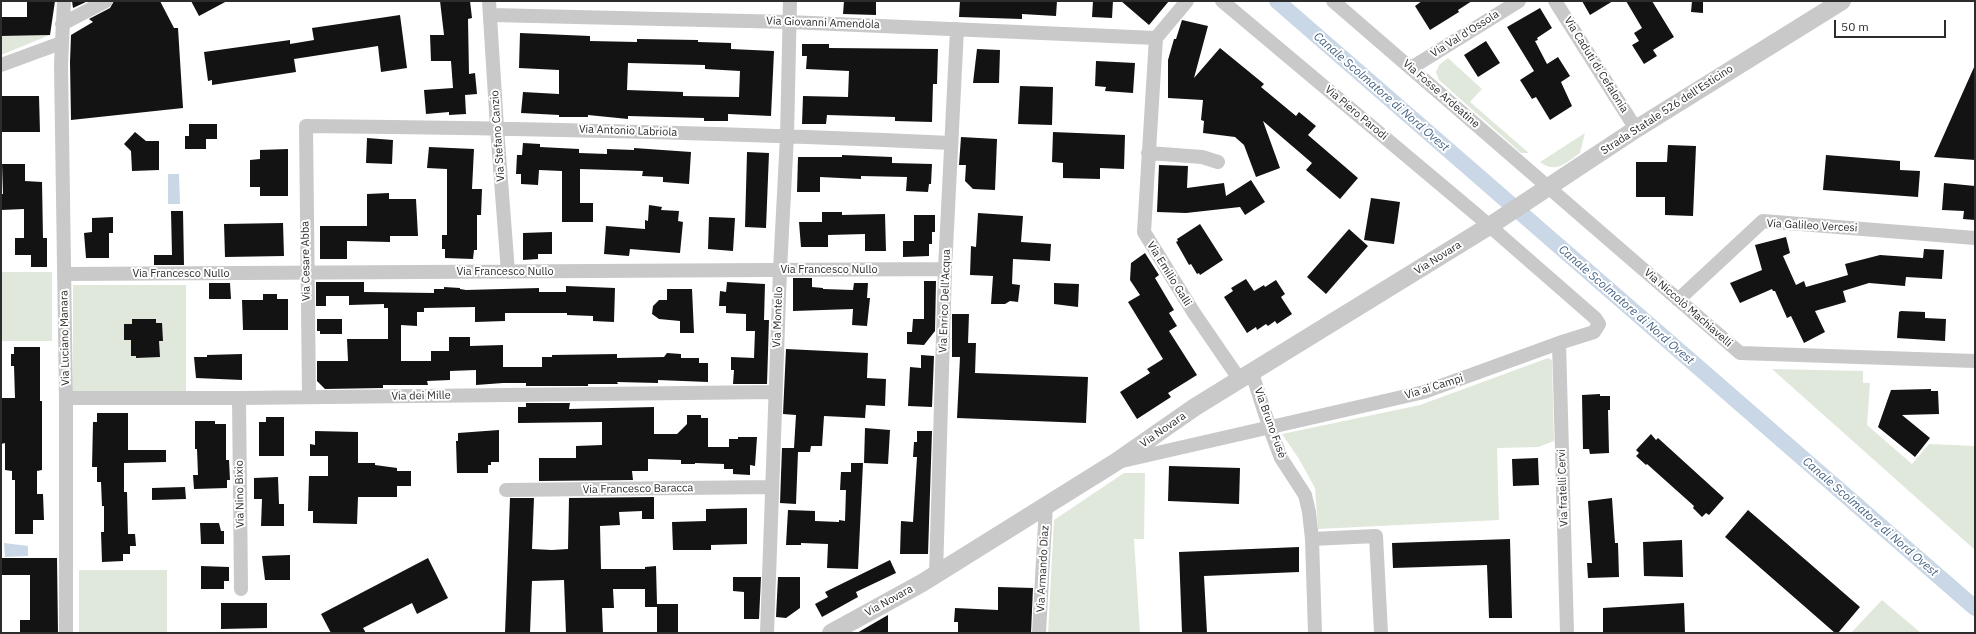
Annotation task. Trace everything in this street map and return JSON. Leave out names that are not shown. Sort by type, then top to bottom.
[{"type":"street","name":"Via Luciano Manara","points":[[64,1],[61,43],[65,274],[66,633]]},
{"type":"street","points":[[62,24],[106,1]]},
{"type":"street","name":"Via Montello","points":[[767,633],[771,487],[787,136],[790,1]]},
{"type":"street","points":[[1156,38],[1187,1]]},
{"type":"street","name":"Via Piero Parodi","points":[[1222,1],[1492,224]]},
{"type":"street","name":"Via Fosse Ardeatine","points":[[1333,1],[1411,68],[1544,191]]},
{"type":"street","name":"Via Val d'Ossola","points":[[1411,68],[1519,1]]},
{"type":"street","name":"Via Caduti di Cefalonia","points":[[1555,1],[1636,129]]},
{"type":"street","name":"Strada Statale 526 dell'Esticino","points":[[1492,224],[1636,129],[1842,1]]},
{"type":"street","name":"Via Giovanni Amendola","points":[[490,8],[1156,38]]},
{"type":"street","name":"Via Stefano Canzio","points":[[490,8],[508,272]]},
{"type":"street","name":"Via Enrico Dell'Acqua","points":[[936,574],[945,269],[957,29]]},
{"type":"street","name":"Via Emilio Galli","points":[[1156,38],[1144,232],[1194,313],[1246,377]]},
{"type":"street","points":[[1,65],[61,43]]},
{"type":"street","name":"Via Antonio Labriola","points":[[306,126],[497,128],[787,136],[951,143]]},
{"type":"street","name":"Via Cesare Abba","points":[[306,126],[306,273],[309,397]]},
{"type":"street","points":[[1148,153],[1202,157],[1218,162]]},
{"type":"street","name":"Via Niccolò Machiavelli","points":[[1544,191],[1678,300],[1740,353],[1975,361]]},
{"type":"street","name":"Via Galileo Vercesi","points":[[1678,300],[1763,221],[1975,238]]},
{"type":"street","name":"Via ai Campi","points":[[1116,462],[1424,392],[1559,343],[1594,332],[1598,329],[1599,324],[1596,318],[1492,224]]},
{"type":"street","name":"Via Novara","points":[[831,633],[936,574],[1116,462],[1195,408],[1492,224]]},
{"type":"street","name":"Via Francesco Nullo","points":[[65,274],[945,269]]},
{"type":"street","name":"Via fratelli Cervi","points":[[1559,343],[1567,633]]},
{"type":"street","name":"Via Bruno Fusè","points":[[1246,377],[1269,426],[1281,458],[1305,495],[1310,512],[1315,633]]},
{"type":"street","name":"Via dei Mille","points":[[66,398],[239,398],[775,392]]},
{"type":"street","name":"Via Nino Bixio","points":[[239,398],[241,589]]},
{"type":"street","name":"Via Francesco Baracca","points":[[506,490],[771,487]]},
{"type":"street","name":"Via Armando Diaz","points":[[1039,633],[1046,505]]},
{"type":"street","points":[[1312,539],[1376,536],[1381,633]]},
{"type":"shaded area","points":[[50,35],[1,55],[1,36]]},
{"type":"shaded area","points":[[1448,58],[1482,89],[1470,102],[1529,153],[1521,153],[1439,80],[1436,72],[1439,65]]},
{"type":"shaded area","points":[[1585,133],[1580,153],[1561,166],[1551,167],[1540,162]]},
{"type":"shaded area","points":[[1,272],[52,272],[52,341],[1,341]]},
{"type":"shaded area","points":[[73,285],[186,285],[186,395],[73,395]]},
{"type":"shaded area","points":[[1548,358],[1552,360],[1554,441],[1538,447],[1497,448],[1499,520],[1318,529],[1315,488],[1299,459],[1282,434],[1420,405]]},
{"type":"shaded area","points":[[1772,369],[1863,371],[1863,383],[1870,383],[1867,425],[1912,464],[1929,444],[1975,446],[1975,550]]},
{"type":"shaded area","points":[[1124,473],[1145,473],[1144,539],[1134,539],[1140,633],[1048,633],[1054,520]]},
{"type":"shaded area","points":[[79,570],[167,570],[167,633],[79,633]]},
{"type":"shaded area","points":[[1882,600],[1921,633],[1851,633]]},
{"type":"water","points":[[168,174],[179,174],[180,204],[168,204]]},
{"type":"water","points":[[4,543],[28,546],[28,556],[5,557]]},
{"type":"building","points":[[27,1],[55,1],[50,35],[1,36],[1,17],[27,17]]},
{"type":"building","points":[[72,1],[88,1],[73,8]]},
{"type":"building","points":[[114,1],[160,1],[174,28],[178,28],[183,108],[71,120],[71,35],[93,22],[89,19],[110,8]]},
{"type":"building","points":[[191,1],[227,1],[199,16]]},
{"type":"building","points":[[440,1],[470,1],[472,18],[468,19],[469,74],[475,73],[477,94],[465,95],[466,114],[449,115],[449,112],[426,114],[424,90],[453,88],[451,61],[431,61],[430,35],[444,35]]},
{"type":"building","points":[[844,1],[876,1],[876,15],[843,14]]},
{"type":"building","points":[[960,1],[1057,1],[1056,16],[1022,14],[1022,19],[959,17]]},
{"type":"building","points":[[1093,1],[1113,1],[1112,18],[1092,17]]},
{"type":"building","points":[[1121,1],[1169,1],[1149,25]]},
{"type":"building","points":[[1422,1],[1472,1],[1458,10],[1459,12],[1430,30],[1415,6]]},
{"type":"building","points":[[1582,1],[1613,1],[1590,15]]},
{"type":"building","points":[[1626,1],[1652,1],[1674,37],[1653,50],[1657,56],[1644,64],[1632,45],[1639,41],[1634,33],[1642,28]]},
{"type":"building","points":[[1692,1],[1703,1],[1703,13],[1691,12]]},
{"type":"building","points":[[1540,8],[1552,28],[1535,41],[1547,64],[1558,57],[1570,76],[1561,82],[1572,106],[1550,120],[1536,97],[1532,99],[1520,80],[1534,71],[1507,27]]},
{"type":"building","points":[[400,15],[407,68],[381,72],[378,46],[294,59],[296,72],[212,85],[212,80],[208,81],[204,52],[290,40],[290,44],[314,40],[312,28]]},
{"type":"building","points":[[1182,20],[1208,26],[1194,78],[1220,48],[1264,84],[1261,87],[1296,116],[1299,112],[1316,126],[1308,135],[1358,178],[1340,199],[1306,170],[1312,163],[1263,121],[1280,168],[1256,177],[1244,145],[1235,137],[1203,133],[1204,121],[1201,120],[1203,100],[1168,98],[1168,60],[1174,39],[1176,39]]},
{"type":"building","points":[[520,33],[590,36],[590,41],[637,42],[637,39],[698,40],[698,42],[731,43],[731,49],[774,51],[771,116],[728,114],[728,121],[704,121],[704,118],[628,116],[628,119],[588,115],[588,117],[559,117],[559,115],[521,113],[523,92],[559,94],[559,70],[519,68]],"holes":[[[628,63],[705,65],[705,69],[740,71],[739,97],[683,96],[683,92],[627,90]]]},
{"type":"building","points":[[1486,41],[1500,63],[1478,77],[1464,55]]},
{"type":"building","points":[[802,44],[829,44],[829,48],[938,49],[937,84],[933,84],[932,122],[895,121],[895,117],[827,115],[826,124],[802,124],[803,96],[848,97],[849,71],[806,69],[807,56],[802,56]]},
{"type":"building","points":[[977,49],[1000,50],[999,83],[973,83]]},
{"type":"building","points":[[1096,61],[1135,63],[1133,93],[1105,91],[1106,87],[1095,86]]},
{"type":"building","points":[[1975,65],[1975,160],[1934,157]]},
{"type":"building","points":[[1020,86],[1053,87],[1052,125],[1018,124]]},
{"type":"building","points":[[1,96],[39,96],[40,132],[1,132]]},
{"type":"building","points":[[189,124],[217,124],[217,139],[206,139],[206,149],[185,149],[185,136],[189,136]]},
{"type":"building","points":[[135,132],[146,141],[159,141],[159,170],[132,171],[131,151],[124,144]]},
{"type":"building","points":[[1053,132],[1125,135],[1124,169],[1100,168],[1100,179],[1063,178],[1063,163],[1052,162]]},
{"type":"building","points":[[961,137],[997,139],[995,190],[973,189],[965,181],[966,165],[959,165]]},
{"type":"building","points":[[367,138],[393,140],[392,164],[366,163]]},
{"type":"building","points":[[523,143],[540,144],[540,147],[579,149],[579,153],[607,154],[607,149],[634,150],[634,148],[691,152],[689,184],[663,182],[663,177],[642,176],[643,171],[580,169],[580,203],[593,203],[593,222],[562,222],[562,171],[539,170],[538,185],[521,184],[521,174],[516,174],[517,155],[522,155]]},
{"type":"building","points":[[1668,145],[1696,146],[1693,216],[1665,215],[1665,197],[1636,197],[1636,162],[1667,162]]},
{"type":"building","points":[[429,147],[474,149],[472,189],[482,189],[481,215],[477,215],[477,250],[474,250],[473,259],[445,258],[445,249],[442,249],[442,235],[447,235],[447,169],[427,168]]},
{"type":"building","points":[[288,149],[288,196],[260,196],[260,187],[250,187],[250,160],[260,159],[260,150]]},
{"type":"building","points":[[747,152],[769,153],[766,228],[745,227]]},
{"type":"building","points":[[842,155],[892,157],[892,163],[932,164],[931,184],[929,184],[928,192],[906,191],[907,177],[861,176],[861,179],[820,177],[820,192],[797,192],[798,157],[842,157]]},
{"type":"building","points":[[1826,155],[1900,161],[1900,170],[1920,171],[1918,197],[1823,190]]},
{"type":"building","points":[[2,164],[25,164],[25,181],[42,182],[43,238],[47,238],[47,267],[31,267],[31,255],[15,255],[15,238],[24,238],[24,209],[1,210],[1,194],[3,194]]},
{"type":"building","points":[[1159,165],[1188,166],[1187,188],[1224,183],[1226,196],[1251,180],[1265,202],[1245,215],[1240,207],[1186,213],[1157,212]]},
{"type":"building","points":[[1944,183],[1975,186],[1975,220],[1963,219],[1964,211],[1942,210]]},
{"type":"building","points":[[389,193],[389,199],[416,199],[418,236],[390,236],[390,242],[347,241],[347,259],[320,259],[320,226],[367,226],[367,194]]},
{"type":"building","points":[[1371,198],[1400,202],[1394,244],[1364,240]]},
{"type":"building","points":[[649,205],[662,207],[661,210],[679,211],[678,221],[683,222],[680,253],[630,249],[629,256],[604,254],[606,226],[645,229],[645,220],[648,221]]},
{"type":"building","points":[[171,211],[183,211],[184,265],[154,265],[154,255],[172,255]]},
{"type":"building","points":[[822,212],[842,212],[842,215],[885,214],[886,251],[865,251],[865,234],[828,235],[828,247],[801,247],[799,222],[822,222]]},
{"type":"building","points":[[978,213],[1023,216],[1021,242],[1051,244],[1050,261],[1013,259],[1012,284],[1020,285],[1018,302],[1010,301],[1005,304],[991,304],[993,276],[970,275],[971,246],[976,247]]},
{"type":"building","points":[[914,215],[935,215],[935,232],[932,232],[932,244],[929,244],[929,256],[903,257],[903,241],[914,241]]},
{"type":"building","points":[[113,217],[113,233],[109,233],[109,258],[86,258],[84,233],[92,232],[92,218]]},
{"type":"building","points":[[709,217],[735,218],[733,251],[708,249]]},
{"type":"building","points":[[283,223],[284,256],[225,257],[224,224]]},
{"type":"building","points":[[1200,224],[1223,260],[1200,275],[1199,273],[1197,274],[1191,264],[1189,265],[1176,242],[1178,241],[1177,239]]},
{"type":"building","points":[[1349,229],[1368,246],[1326,294],[1307,277]]},
{"type":"building","points":[[552,232],[552,254],[538,254],[538,259],[523,260],[523,233]]},
{"type":"building","points":[[1786,237],[1790,253],[1783,256],[1796,285],[1804,281],[1806,287],[1848,275],[1845,264],[1880,255],[1923,258],[1924,249],[1944,250],[1942,279],[1906,277],[1905,286],[1869,283],[1843,291],[1846,302],[1815,311],[1825,332],[1804,343],[1791,316],[1787,318],[1775,291],[1772,289],[1740,303],[1730,283],[1762,270],[1755,245]]},
{"type":"building","points":[[1145,253],[1159,275],[1155,278],[1174,310],[1169,313],[1177,326],[1169,331],[1197,375],[1168,393],[1171,397],[1137,419],[1120,392],[1150,373],[1147,369],[1163,359],[1128,302],[1140,295],[1130,280],[1131,263]]},
{"type":"building","points":[[793,278],[812,278],[812,287],[823,289],[853,290],[854,283],[868,283],[867,298],[870,298],[867,326],[852,325],[853,309],[793,311]]},
{"type":"building","points":[[1246,279],[1254,291],[1264,285],[1265,287],[1276,280],[1285,294],[1281,297],[1292,314],[1277,324],[1275,321],[1268,326],[1266,324],[1257,330],[1256,327],[1247,333],[1224,297],[1233,291],[1231,288]]},
{"type":"building","points":[[924,281],[936,281],[935,331],[924,345],[907,344],[907,332],[912,332],[913,319],[924,319]]},
{"type":"building","points":[[316,282],[364,282],[364,292],[434,293],[434,289],[444,289],[444,287],[466,290],[539,288],[539,292],[566,292],[566,286],[615,288],[614,322],[593,321],[593,316],[567,315],[567,313],[505,313],[505,321],[475,322],[475,307],[424,308],[424,312],[417,312],[417,326],[401,325],[401,361],[431,361],[431,351],[449,351],[449,337],[470,337],[470,346],[503,345],[503,367],[542,367],[542,357],[552,357],[552,355],[617,354],[617,358],[664,357],[667,353],[681,354],[681,358],[699,358],[699,363],[708,363],[708,382],[658,380],[658,383],[617,382],[618,384],[588,384],[588,386],[526,386],[526,383],[476,385],[476,370],[450,371],[450,380],[427,381],[428,385],[383,385],[383,388],[325,389],[317,381],[317,361],[348,361],[347,339],[388,339],[388,308],[384,308],[384,304],[349,305],[349,296],[326,296],[326,306],[316,306]]},
{"type":"building","points":[[727,282],[765,284],[764,320],[769,320],[767,384],[733,384],[734,370],[731,370],[731,357],[754,358],[755,331],[746,331],[746,314],[726,313],[726,306],[719,306],[720,291],[726,292]]},
{"type":"building","points":[[209,283],[230,283],[231,299],[209,299]]},
{"type":"building","points":[[1054,283],[1079,284],[1078,307],[1054,304]]},
{"type":"building","points":[[667,289],[692,289],[694,333],[680,333],[680,321],[659,319],[652,314],[653,306],[659,300],[667,300]]},
{"type":"building","points":[[263,294],[277,294],[277,299],[288,299],[288,330],[243,330],[242,300],[263,300]]},
{"type":"building","points":[[1899,312],[1925,312],[1925,318],[1946,319],[1945,341],[1897,338]]},
{"type":"building","points":[[952,314],[969,314],[968,343],[976,343],[975,373],[1088,377],[1086,423],[957,418],[960,357],[952,357]]},
{"type":"building","points":[[132,319],[156,319],[156,323],[162,323],[163,341],[159,341],[160,357],[136,358],[136,356],[131,356],[131,340],[124,340],[124,324],[132,324]]},
{"type":"building","points":[[317,319],[342,319],[342,334],[320,334],[320,331],[317,331]]},
{"type":"building","points":[[14,347],[40,347],[42,470],[37,471],[37,494],[43,494],[44,520],[33,520],[33,534],[15,534],[15,480],[12,480],[12,471],[5,470],[5,443],[1,444],[1,398],[15,398],[14,366],[11,366],[11,354],[14,354]]},
{"type":"building","points":[[786,349],[868,353],[867,378],[886,379],[885,406],[866,405],[865,418],[824,416],[822,446],[811,446],[810,452],[798,452],[796,504],[780,503],[782,448],[794,448],[796,415],[783,414]]},
{"type":"building","points":[[242,354],[242,380],[196,378],[194,357]]},
{"type":"building","points":[[921,355],[934,356],[932,407],[908,406],[910,367],[921,368]]},
{"type":"building","points":[[1931,389],[1931,391],[1938,391],[1939,414],[1902,415],[1930,438],[1915,457],[1878,427],[1891,390]]},
{"type":"building","points":[[1600,394],[1600,396],[1610,396],[1610,410],[1608,410],[1609,453],[1590,454],[1589,449],[1583,449],[1582,395]]},
{"type":"building","points":[[526,403],[570,403],[569,409],[654,407],[654,434],[677,434],[687,424],[687,415],[701,415],[701,418],[708,418],[708,447],[729,447],[729,439],[738,439],[738,437],[757,437],[755,466],[750,465],[750,475],[733,474],[733,469],[724,469],[724,464],[681,464],[681,460],[648,459],[648,471],[632,471],[633,480],[539,481],[539,458],[576,458],[576,446],[602,445],[602,422],[518,423],[518,407],[526,407]]},
{"type":"building","points":[[97,413],[128,413],[128,450],[166,450],[166,462],[124,463],[124,492],[127,492],[128,534],[135,534],[136,546],[130,546],[130,554],[123,554],[123,561],[102,562],[101,532],[104,532],[104,506],[102,506],[101,482],[97,482],[97,467],[92,467],[93,422],[97,422]]},
{"type":"building","points":[[266,417],[284,417],[284,456],[259,456],[259,422],[266,422]]},
{"type":"building","points":[[195,421],[215,421],[215,424],[226,424],[226,460],[229,460],[230,480],[227,480],[227,488],[194,489],[193,475],[198,475],[197,449],[195,449]]},
{"type":"building","points":[[865,428],[890,430],[888,464],[864,463]]},
{"type":"building","points":[[499,430],[499,462],[491,462],[491,465],[488,465],[488,473],[457,473],[456,441],[458,441],[458,433]]},
{"type":"building","points":[[315,431],[358,432],[358,463],[375,463],[375,465],[397,468],[397,471],[411,471],[411,486],[397,486],[397,497],[358,497],[357,524],[313,523],[313,511],[308,511],[309,476],[328,476],[328,456],[310,456],[310,444],[315,445]]},
{"type":"building","points":[[917,431],[932,431],[928,554],[900,554],[901,521],[913,522],[917,457],[913,457],[914,442],[917,442]]},
{"type":"building","points":[[1651,434],[1656,440],[1658,438],[1724,498],[1709,515],[1706,513],[1702,517],[1693,508],[1694,506],[1636,456],[1639,453],[1636,450]]},
{"type":"building","points":[[1538,458],[1539,485],[1513,486],[1512,459]]},
{"type":"building","points":[[851,463],[863,463],[858,569],[827,568],[828,544],[801,543],[801,545],[786,545],[788,510],[815,511],[815,521],[845,521],[846,490],[840,490],[841,472],[851,472]]},
{"type":"building","points":[[1169,466],[1240,468],[1239,504],[1168,501]]},
{"type":"building","points":[[278,477],[279,504],[284,504],[284,526],[261,526],[262,499],[254,499],[254,478]]},
{"type":"building","points":[[185,487],[186,499],[152,500],[152,488]]},
{"type":"building","points":[[654,497],[654,519],[642,519],[642,511],[619,512],[620,525],[600,526],[601,569],[645,569],[645,567],[656,566],[657,604],[678,604],[678,633],[657,633],[657,607],[645,607],[645,589],[613,589],[614,608],[602,608],[603,633],[566,633],[564,580],[532,581],[530,633],[505,633],[510,498],[534,498],[532,549],[552,550],[568,549],[569,498]]},
{"type":"building","points":[[1612,498],[1615,543],[1618,543],[1619,577],[1588,578],[1587,563],[1592,563],[1588,501]]},
{"type":"building","points":[[747,508],[747,544],[711,545],[711,550],[673,550],[672,522],[706,521],[706,509]]},
{"type":"building","points":[[1748,510],[1860,607],[1838,633],[1835,633],[1725,537]]},
{"type":"building","points":[[200,523],[219,523],[221,531],[224,531],[224,544],[201,544]]},
{"type":"building","points":[[1510,539],[1512,618],[1489,618],[1487,565],[1393,568],[1392,543]]},
{"type":"building","points":[[1682,540],[1683,577],[1644,576],[1643,542]]},
{"type":"building","points":[[1299,547],[1299,572],[1204,576],[1207,633],[1182,633],[1179,552]]},
{"type":"building","points":[[290,555],[290,580],[265,580],[262,556]]},
{"type":"building","points":[[1,558],[57,558],[58,633],[20,633],[20,620],[30,620],[30,575],[1,575]]},
{"type":"building","points":[[428,558],[448,598],[417,614],[412,603],[363,628],[366,633],[331,633],[321,614]]},
{"type":"building","points":[[890,560],[896,573],[856,592],[858,597],[822,617],[815,604],[828,597],[825,592]]},
{"type":"building","points":[[201,566],[229,567],[229,581],[224,581],[224,589],[201,589]]},
{"type":"building","points":[[733,577],[761,577],[759,619],[744,619],[744,592],[733,591]]},
{"type":"building","points":[[778,577],[800,577],[800,608],[786,618],[776,617]]},
{"type":"building","points":[[998,587],[1033,588],[1031,633],[958,633],[958,622],[954,622],[955,608],[998,610]]},
{"type":"building","points":[[221,603],[267,603],[267,628],[221,629]]},
{"type":"building","points":[[1684,603],[1685,633],[1603,633],[1603,608]]},
{"type":"building","points":[[888,615],[888,633],[857,633]]},
{"type":"waterway","name":"Canale Scolmatore di Nord Ovest","points":[[1277,1],[1975,608]]}]
